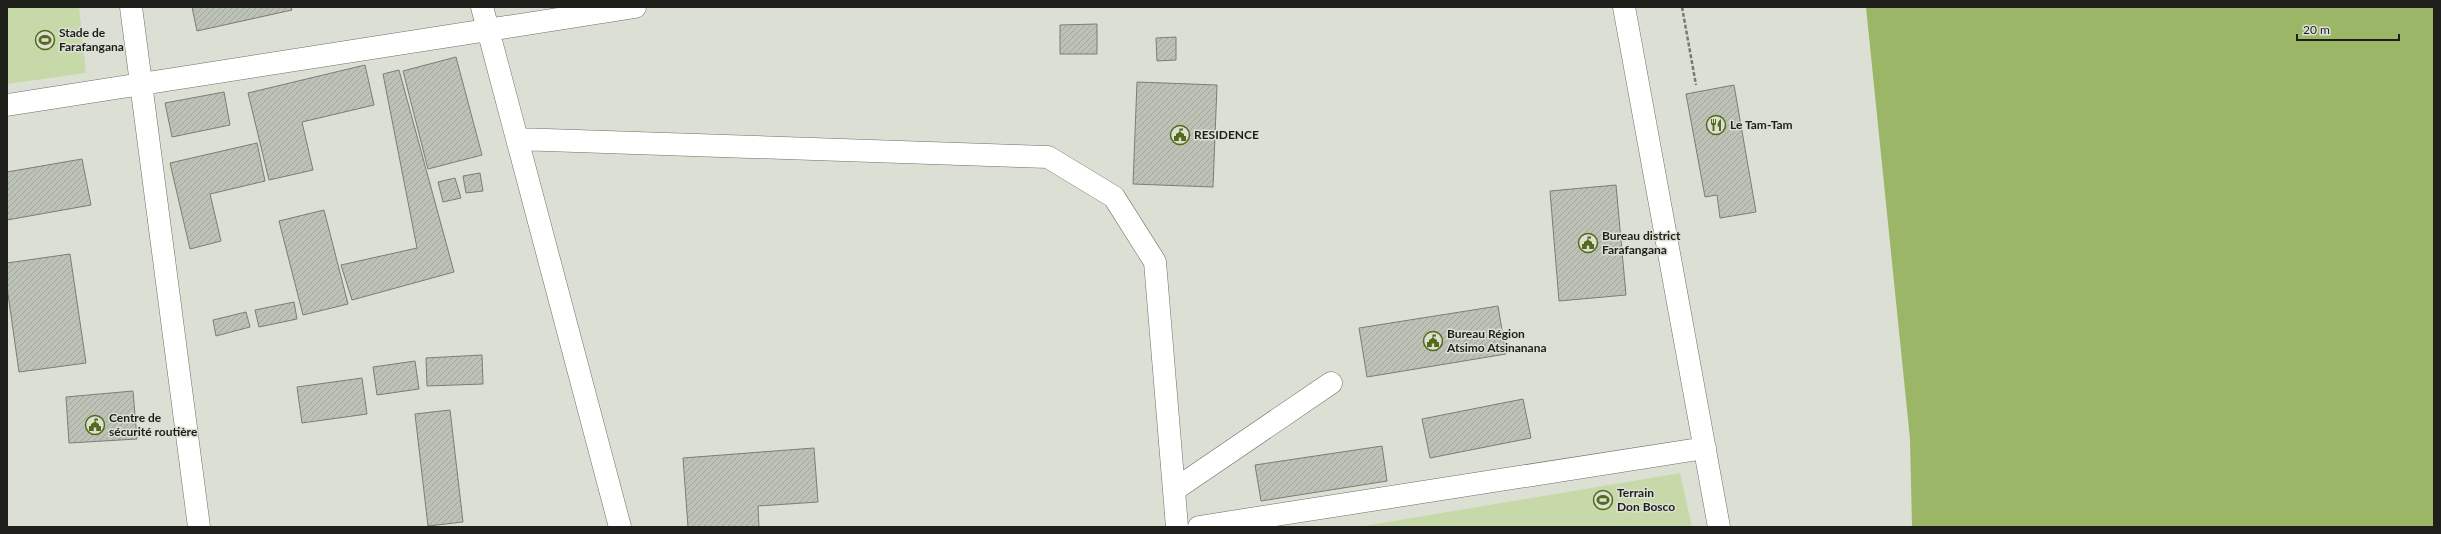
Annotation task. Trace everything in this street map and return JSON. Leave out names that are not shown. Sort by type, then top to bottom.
[{"type":"street","points":[[131,7],[199,527]]},
{"type":"street","points":[[482,7],[620,527]]},
{"type":"street","points":[[7,104],[635,7]]},
{"type":"street","points":[[1624,7],[1719,527]]},
{"type":"street","points":[[517,139],[1048,156],[1114,197],[1155,262],[1177,527]]},
{"type":"street","points":[[1174,490],[1331,383]]},
{"type":"street","points":[[1199,527],[1704,448]]},
{"type":"path","points":[[1682,7],[1696,85]]},
{"type":"shaded area","name":"Stade de Farafangana","points":[[7,7],[79,7],[86,73],[7,84]]},
{"type":"shaded area","points":[[1866,7],[2434,7],[2434,527],[1912,527],[1910,439]]},
{"type":"shaded area","name":"Terrain Don Bosco","points":[[1680,473],[1692,527],[1358,527]]},
{"type":"building","points":[[192,7],[291,7],[292,10],[197,31]]},
{"type":"building","points":[[1097,24],[1097,54],[1060,54],[1060,25]]},
{"type":"building","points":[[1176,37],[1176,60],[1157,61],[1156,38]]},
{"type":"building","points":[[456,57],[482,155],[428,169],[403,71]]},
{"type":"building","points":[[365,65],[374,105],[302,122],[313,170],[269,180],[248,93]]},
{"type":"building","points":[[399,70],[454,272],[352,300],[341,265],[417,248],[383,74]]},
{"type":"building","points":[[1137,82],[1217,85],[1213,187],[1133,184]]},
{"type":"building","points":[[1734,85],[1756,212],[1720,218],[1717,195],[1705,197],[1686,94]]},
{"type":"building","points":[[224,92],[230,125],[172,137],[165,103]]},
{"type":"building","points":[[257,143],[265,181],[210,194],[221,241],[190,249],[170,163]]},
{"type":"building","points":[[82,159],[91,205],[7,220],[7,172]]},
{"type":"building","points":[[480,173],[483,191],[466,193],[463,176]]},
{"type":"building","points":[[455,178],[461,198],[443,202],[438,182]]},
{"type":"building","name":"Bureau district Farafangana","points":[[1616,185],[1626,295],[1559,301],[1550,191]]},
{"type":"building","points":[[324,210],[348,304],[303,315],[279,221]]},
{"type":"building","points":[[70,254],[86,363],[19,372],[7,287],[7,263]]},
{"type":"building","points":[[294,302],[297,319],[259,327],[255,310]]},
{"type":"building","name":"Bureau Région Atsimo Atsinanana","points":[[1498,306],[1506,354],[1367,377],[1359,328]]},
{"type":"building","points":[[246,312],[250,327],[216,336],[213,320]]},
{"type":"building","points":[[482,355],[483,384],[427,386],[426,358]]},
{"type":"building","points":[[415,361],[419,389],[377,395],[373,367]]},
{"type":"building","points":[[362,378],[367,414],[302,423],[297,387]]},
{"type":"building","points":[[133,391],[137,439],[69,443],[66,397]]},
{"type":"building","points":[[1523,399],[1531,438],[1430,458],[1422,419]]},
{"type":"building","points":[[450,410],[463,522],[428,526],[415,414]]},
{"type":"building","points":[[1382,446],[1387,481],[1261,501],[1255,465]]},
{"type":"building","points":[[814,448],[818,502],[758,506],[759,527],[688,527],[683,458]]},
{"type":"place","name":"Stade de Farafangana","points":[[45,40]]},
{"type":"place","name":"Le Tam-Tam","points":[[1716,125]]},
{"type":"place","name":"RESIDENCE","points":[[1180,135]]},
{"type":"place","name":"Bureau district Farafangana","points":[[1588,243]]},
{"type":"place","name":"Bureau Région Atsimo Atsinanana","points":[[1433,341]]},
{"type":"place","name":"Centre de sécurité routière","points":[[95,425]]},
{"type":"place","name":"Terrain Don Bosco","points":[[1603,500]]}]
